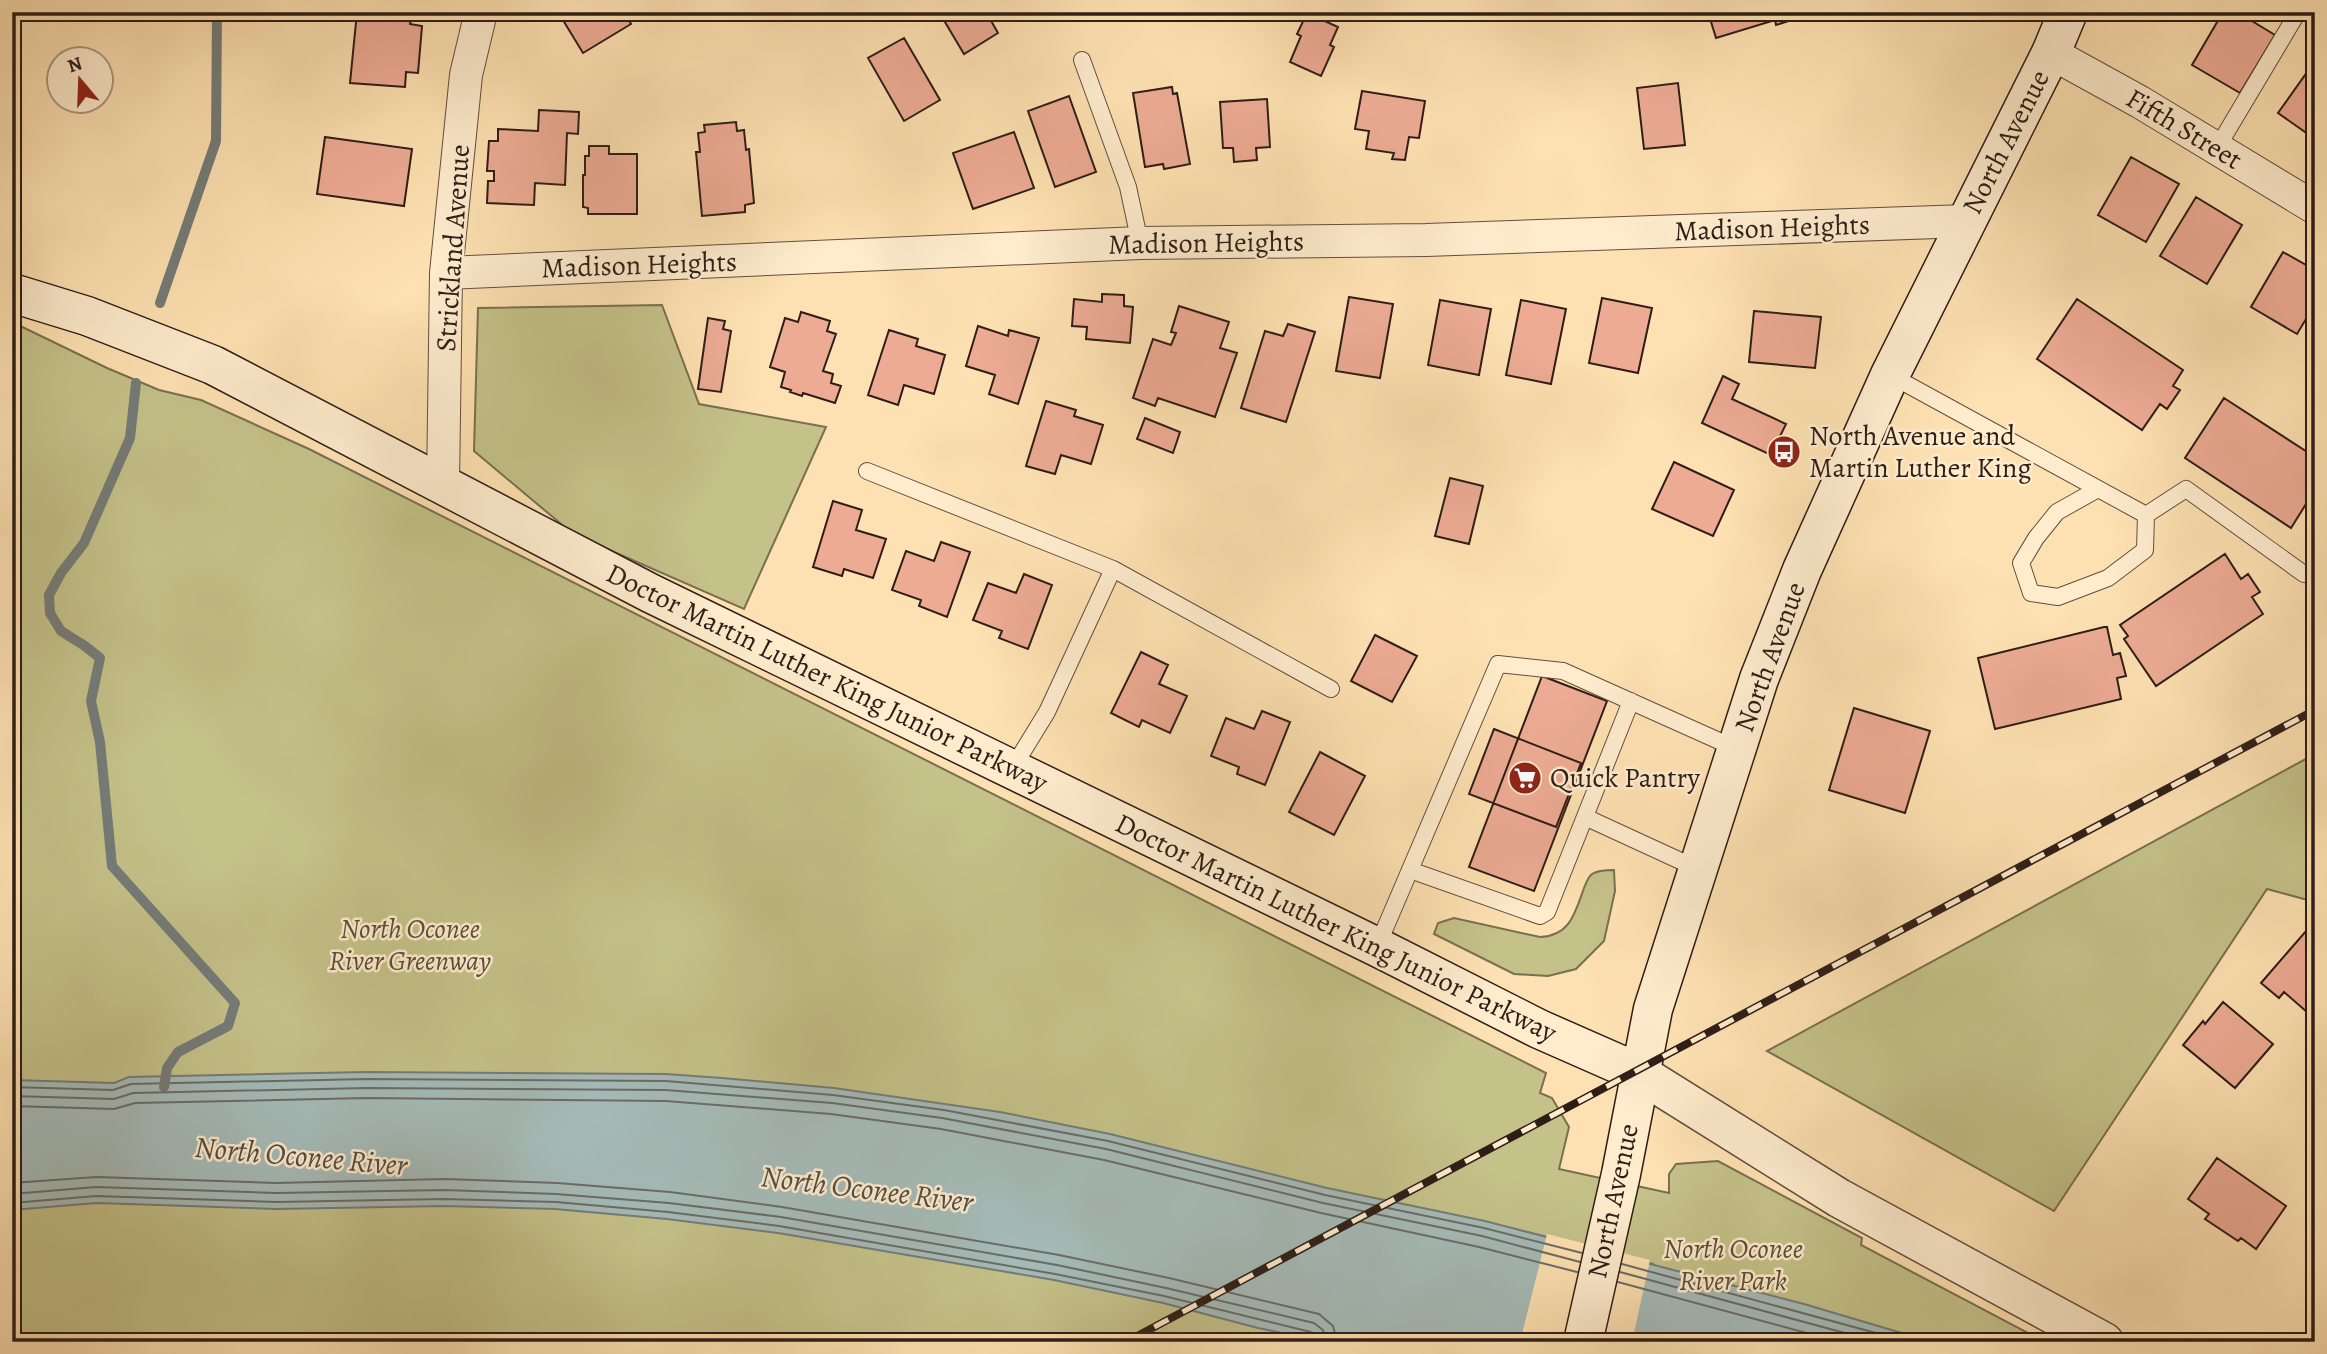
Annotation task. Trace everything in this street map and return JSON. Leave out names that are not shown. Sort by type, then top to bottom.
[{"type":"main road","name":"North Avenue","points":[[1583,1342],[1621,1174],[1653,1009],[1759,679],[1802,570],[1890,375],[2051,53],[2068,12]]},
{"type":"main road","name":"Doctor Martin Luther King Junior Parkway","points":[[12,293],[87,316],[213,365],[650,593],[1377,947],[1539,1029],[1639,1073],[1839,1198],[2104,1342]]},
{"type":"street","name":"Strickland Avenue","points":[[443,485],[446,273],[466,75],[481,12]]},
{"type":"street","name":"Fifth Street","points":[[2051,53],[2140,102],[2315,208]]},
{"type":"street","name":"Madison Heights","points":[[446,273],[1140,243],[1426,240],[1966,221]]},
{"type":"lane","points":[[2217,148],[2298,12]]},
{"type":"lane","points":[[1082,60],[1128,187],[1140,243]]},
{"type":"lane","points":[[1890,375],[2146,515]]},
{"type":"lane","points":[[867,471],[1113,569],[1331,689]]},
{"type":"lane","points":[[2098,489],[2057,512],[2036,538],[2021,563],[2031,593],[2058,597],[2108,578],[2144,550],[2146,515]]},
{"type":"lane","points":[[2146,515],[2186,489],[2304,573],[2315,570]]},
{"type":"lane","points":[[1012,769],[1047,712],[1113,569]]},
{"type":"lane","points":[[1377,947],[1498,664],[1563,671],[1737,749]]},
{"type":"lane","points":[[1410,870],[1539,916],[1547,912],[1631,701]]},
{"type":"lane","points":[[1585,817],[1698,869]]},
{"type":"green space","points":[[662,305],[699,404],[826,427],[744,609],[573,534],[474,451],[478,308]]},
{"type":"green space","name":"North Oconee River Greenway","points":[[12,322],[107,368],[159,390],[201,400],[309,449],[1546,1073],[1540,1093],[1552,1098],[1569,1127],[1559,1169],[1669,1193],[1669,1174],[1676,1164],[1718,1161],[1862,1238],[1861,1245],[2045,1342],[1635,1342],[1653,1264],[1503,1226],[1469,1342],[12,1342]]},
{"type":"green space","points":[[2315,754],[2315,902],[2267,889],[2054,1211],[1767,1051]]},
{"type":"green space","points":[[1614,870],[1615,891],[1604,941],[1576,969],[1548,976],[1514,974],[1434,934],[1438,923],[1454,918],[1540,937],[1550,936],[1570,922],[1591,875]]},
{"type":"water","name":"North Oconee River","points":[[366,1072],[666,1074],[834,1088],[1000,1112],[1110,1134],[1327,1188],[1485,1221],[1804,1304],[1932,1342],[1326,1342],[1054,1280],[778,1233],[667,1219],[555,1209],[444,1206],[276,1209],[97,1203],[12,1210],[12,1080],[114,1083],[129,1077]]},
{"type":"pier","points":[[1547,1234],[1650,1260],[1632,1342],[1520,1342]]},
{"type":"building","points":[[357,12],[412,12],[410,24],[422,26],[418,73],[406,72],[405,87],[350,83]]},
{"type":"building","points":[[558,12],[624,12],[631,24],[583,53]]},
{"type":"building","points":[[939,12],[986,12],[998,33],[964,54]]},
{"type":"building","points":[[1708,12],[1816,12],[1776,25],[1775,20],[1716,38]]},
{"type":"building","points":[[2223,12],[2237,12],[2275,35],[2240,93],[2192,65]]},
{"type":"building","points":[[1307,13],[1338,27],[1330,45],[1334,47],[1321,76],[1290,62],[1301,36],[1297,34]]},
{"type":"building","points":[[904,38],[940,100],[904,121],[868,58]]},
{"type":"building","points":[[2315,61],[2315,139],[2278,113]]},
{"type":"building","points":[[1678,83],[1685,145],[1644,149],[1637,88]]},
{"type":"building","points":[[1172,87],[1173,94],[1177,93],[1190,164],[1164,169],[1163,164],[1145,167],[1133,93]]},
{"type":"building","points":[[1362,91],[1425,101],[1419,138],[1409,137],[1405,160],[1392,159],[1394,153],[1366,149],[1369,131],[1355,129]]},
{"type":"building","points":[[1069,96],[1096,172],[1055,187],[1028,111]]},
{"type":"building","points":[[1267,99],[1270,147],[1256,148],[1257,160],[1234,162],[1233,148],[1223,148],[1220,102]]},
{"type":"building","points":[[539,110],[579,112],[578,134],[567,133],[565,185],[535,183],[534,205],[487,203],[488,181],[494,181],[494,171],[487,171],[489,141],[498,141],[498,129],[538,131]]},
{"type":"building","points":[[736,122],[737,131],[744,130],[746,150],[749,149],[754,203],[745,205],[745,212],[702,216],[696,152],[700,152],[698,133],[705,132],[704,125]]},
{"type":"building","points":[[1014,132],[1034,188],[973,209],[953,153]]},
{"type":"building","points":[[325,137],[412,149],[404,206],[317,194]]},
{"type":"building","points":[[589,146],[609,146],[609,154],[637,154],[637,214],[588,214],[588,208],[583,207],[583,175]]},
{"type":"building","points":[[2131,157],[2179,184],[2146,242],[2098,215]]},
{"type":"building","points":[[2196,197],[2242,225],[2207,284],[2160,256]]},
{"type":"building","points":[[2283,252],[2315,270],[2315,304],[2297,334],[2251,307]]},
{"type":"building","points":[[1102,294],[1124,295],[1124,306],[1133,307],[1130,343],[1086,339],[1087,327],[1072,326],[1074,299],[1102,302]]},
{"type":"building","points":[[1349,297],[1393,304],[1380,378],[1336,371]]},
{"type":"building","points":[[1602,298],[1652,308],[1638,373],[1589,363]]},
{"type":"building","points":[[2077,299],[2183,370],[2173,386],[2180,390],[2167,409],[2160,404],[2142,430],[2037,359]]},
{"type":"building","points":[[1440,300],[1491,309],[1479,375],[1428,365]]},
{"type":"building","points":[[1521,300],[1566,309],[1551,384],[1506,375]]},
{"type":"building","points":[[1179,306],[1229,322],[1220,348],[1237,353],[1215,417],[1158,398],[1155,406],[1133,398],[1153,339],[1171,345],[1176,333],[1171,332]]},
{"type":"building","points":[[1754,311],[1821,317],[1815,368],[1749,362]]},
{"type":"building","points":[[801,312],[830,321],[827,331],[836,334],[823,371],[833,374],[831,383],[841,386],[835,403],[803,393],[802,396],[790,392],[791,390],[781,387],[785,372],[770,367],[785,318],[798,322]]},
{"type":"building","points":[[708,318],[725,321],[723,329],[731,331],[721,392],[698,389]]},
{"type":"building","points":[[1288,324],[1315,332],[1286,422],[1241,408],[1265,331],[1283,336]]},
{"type":"building","points":[[978,326],[1008,336],[1009,330],[1039,338],[1018,404],[989,394],[995,375],[966,366]]},
{"type":"building","points":[[889,330],[918,339],[916,346],[945,355],[934,394],[904,385],[898,405],[868,395]]},
{"type":"building","points":[[1723,376],[1739,384],[1732,399],[1786,424],[1771,455],[1702,423]]},
{"type":"building","points":[[2224,398],[2315,457],[2315,508],[2306,504],[2291,528],[2185,458]]},
{"type":"building","points":[[1046,401],[1076,410],[1074,416],[1103,425],[1091,464],[1061,455],[1055,474],[1026,466]]},
{"type":"building","points":[[1145,418],[1180,432],[1173,453],[1137,439]]},
{"type":"building","points":[[1674,462],[1734,490],[1713,536],[1652,509]]},
{"type":"building","points":[[1450,478],[1483,486],[1469,544],[1435,536]]},
{"type":"building","points":[[833,501],[862,510],[856,530],[886,539],[873,578],[844,569],[842,576],[813,567]]},
{"type":"building","points":[[941,542],[970,552],[947,617],[919,606],[921,600],[892,590],[906,551],[934,561]]},
{"type":"building","points":[[2225,554],[2241,579],[2248,574],[2260,592],[2252,597],[2263,614],[2156,686],[2124,639],[2128,636],[2120,625]]},
{"type":"building","points":[[1024,574],[1052,585],[1028,649],[999,638],[1002,631],[973,620],[988,583],[1016,593]]},
{"type":"building","points":[[2107,627],[2113,655],[2120,653],[2126,676],[2117,678],[2121,699],[1995,729],[1978,658]]},
{"type":"building","points":[[1375,635],[1417,656],[1392,702],[1351,681]]},
{"type":"building","points":[[1141,652],[1168,665],[1159,684],[1187,696],[1170,733],[1142,720],[1139,727],[1111,713]]},
{"type":"building","points":[[1542,676],[1607,701],[1534,891],[1469,867]]},
{"type":"building","points":[[1854,708],[1930,731],[1905,813],[1829,790]]},
{"type":"building","points":[[1262,711],[1290,722],[1265,785],[1237,774],[1239,767],[1211,756],[1226,718],[1254,729]]},
{"type":"building","name":"Quick Pantry","points":[[1494,729],[1581,763],[1556,827],[1469,794]]},
{"type":"building","points":[[1320,752],[1365,776],[1334,835],[1289,812]]},
{"type":"building","points":[[2306,931],[2315,938],[2315,1019],[2284,992],[2279,998],[2261,983]]},
{"type":"building","points":[[2223,1002],[2273,1044],[2235,1088],[2183,1045]]},
{"type":"building","points":[[2217,1158],[2286,1206],[2256,1249],[2241,1238],[2238,1241],[2205,1219],[2209,1214],[2188,1199]]},
{"type":"waterway","points":[[160,303],[216,141],[217,12]]},
{"type":"waterway","points":[[136,383],[130,438],[84,543],[61,573],[49,595],[50,613],[61,631],[100,658],[91,701],[100,742],[112,866],[235,1003],[228,1026],[178,1052],[167,1068],[164,1087]]},
{"type":"railway","points":[[1126,1342],[2315,710]]},
{"type":"place","name":"North Avenue and Martin Luther King","points":[[1784,452]]},
{"type":"place","name":"Quick Pantry","points":[[1525,778]]},
{"type":"park label","name":"North Oconee River Park","points":[[1733,1265]]}]
